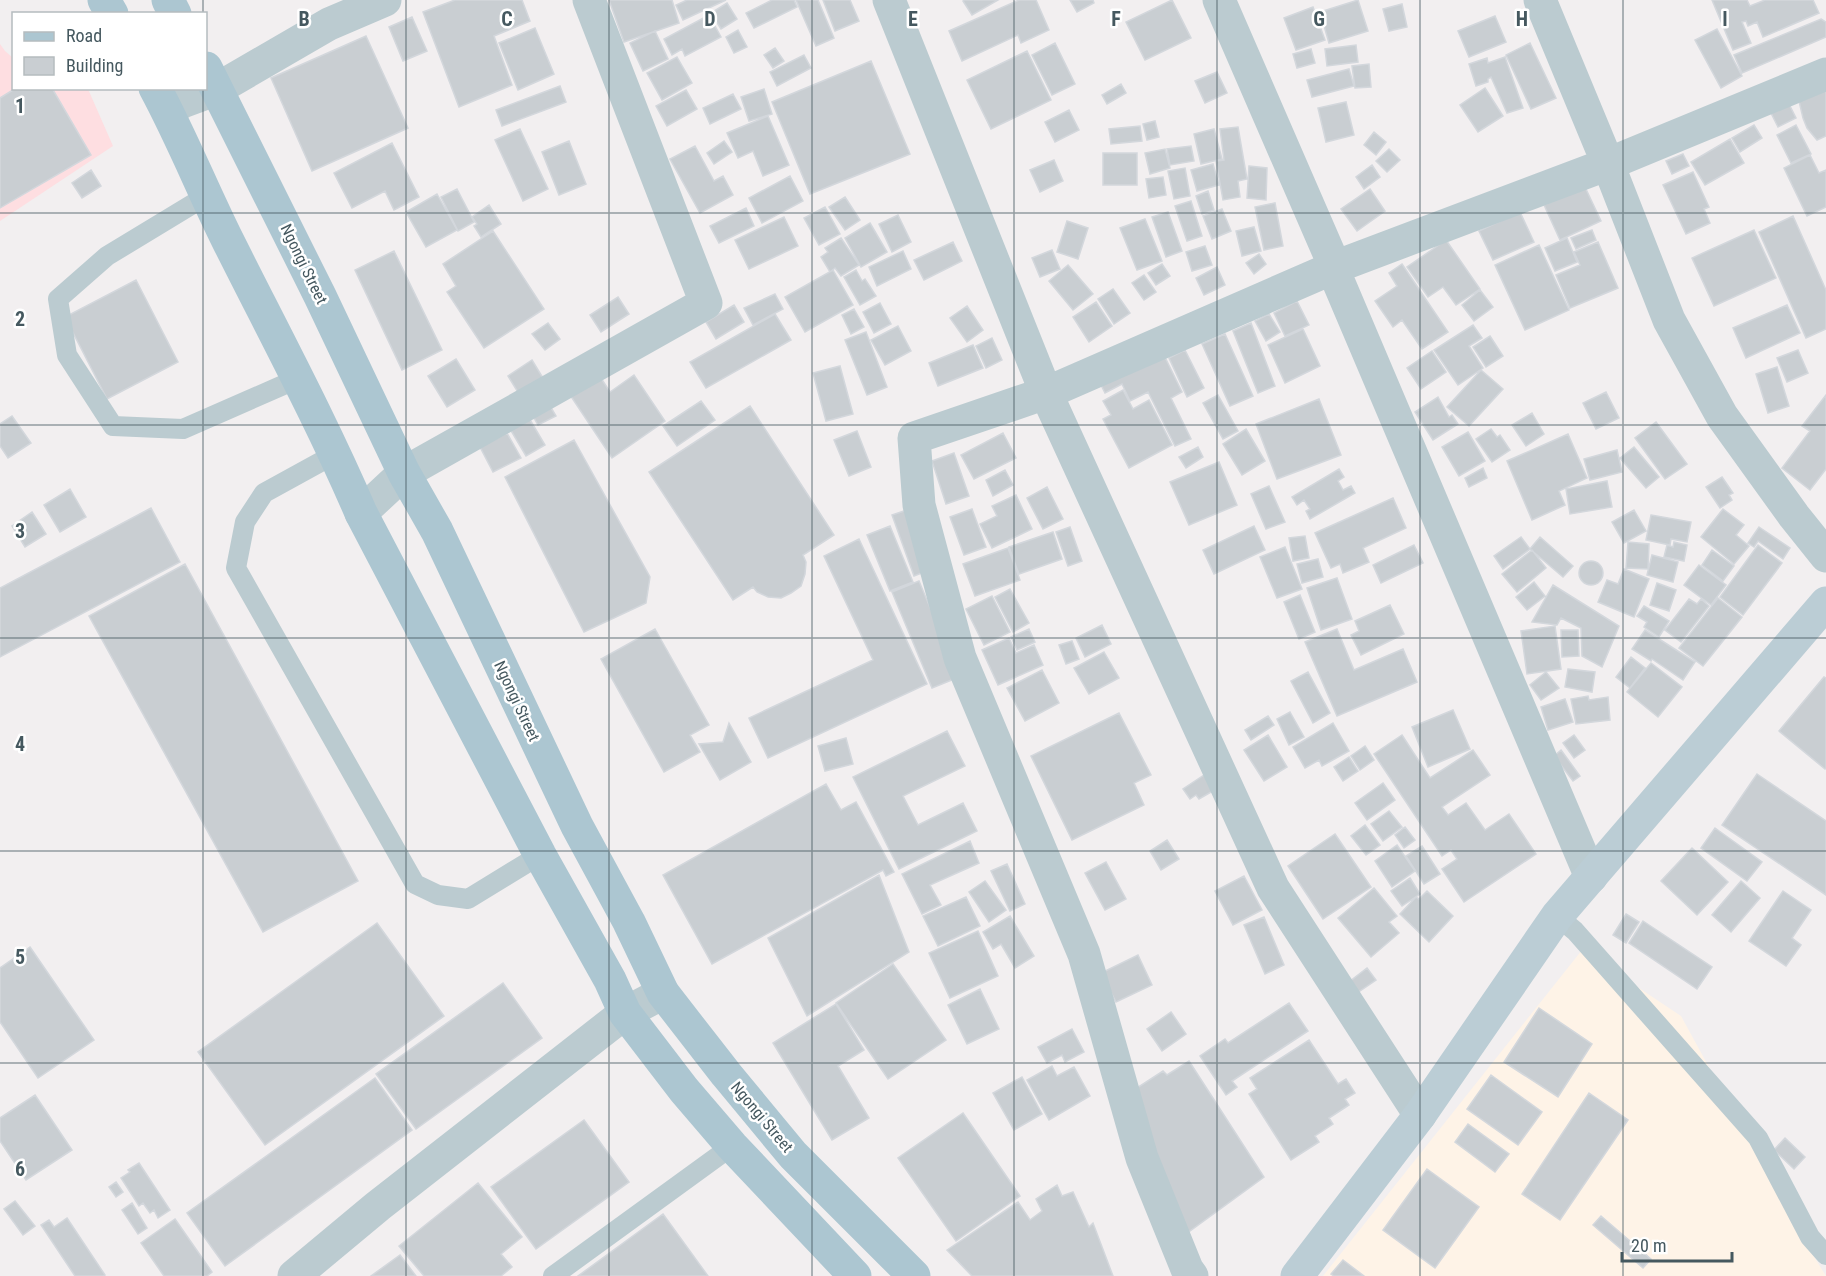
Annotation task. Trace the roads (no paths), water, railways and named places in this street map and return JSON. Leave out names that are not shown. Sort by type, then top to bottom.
[{"type":"main road","name":"Ngongi Street","points":[[211,78],[320,296],[404,473],[437,531],[577,826],[629,922],[663,993],[793,1155],[914,1276]]},
{"type":"main road","points":[[161,100],[206,196],[335,454],[361,513],[540,855],[610,980],[625,1013],[684,1090],[732,1146],[855,1276]]},
{"type":"street","points":[[211,78],[385,0]]},
{"type":"street","points":[[361,513],[404,473],[706,303],[589,0]]},
{"type":"street","points":[[889,0],[1046,393],[1273,888],[1420,1115]]},
{"type":"street","points":[[1219,0],[1335,267],[1333,269],[1342,291],[1591,877]]},
{"type":"street","points":[[1539,0],[1608,164],[1669,320],[1722,416],[1794,516],[1826,556]]},
{"type":"street","points":[[1192,1276],[1187,1269],[1142,1158],[1084,954],[960,658],[920,505],[914,438],[1046,393],[1335,267],[1608,164],[1826,74]]},
{"type":"street","points":[[161,100],[182,102],[196,90]]},
{"type":"street","points":[[1297,1276],[1420,1115],[1557,916],[1826,603]]},
{"type":"street","points":[[294,1276],[378,1206],[625,1013],[663,993]]},
{"type":"lane","points":[[206,196],[107,256],[58,299],[67,355],[113,426],[183,429],[297,378]]},
{"type":"lane","points":[[335,454],[264,493],[245,522],[236,568],[415,884],[438,895],[468,899],[540,855]]},
{"type":"lane","points":[[1557,916],[1575,931],[1758,1138],[1810,1237],[1826,1255]]},
{"type":"lane","points":[[553,1276],[732,1146]]}]
